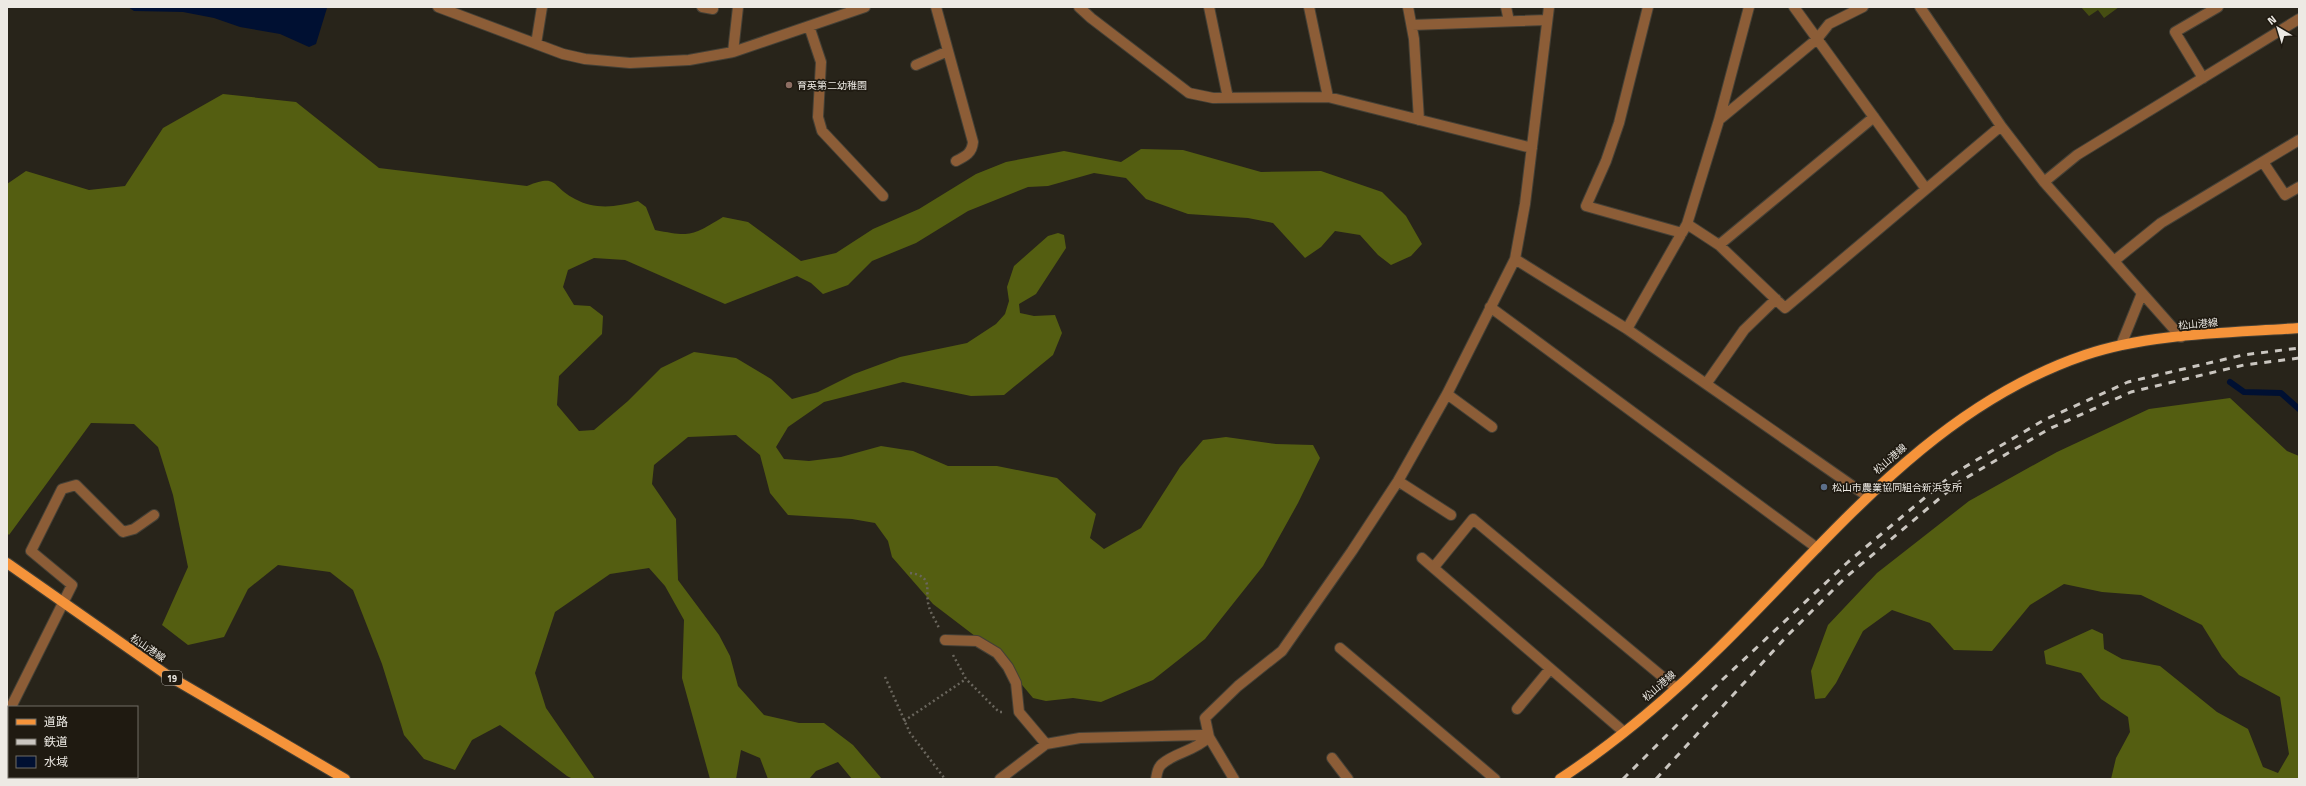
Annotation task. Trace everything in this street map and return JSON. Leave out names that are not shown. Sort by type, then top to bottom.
[{"type":"main road","name":"松山港線","points":[[1560,779],[1624,732],[1676,688],[1717,650],[1867,496],[1939,434],[1984,403],[2034,375],[2086,355],[2121,345],[2181,337],[2299,328]]},
{"type":"main road","name":"松山港線","points":[[7,563],[63,604],[167,675],[345,779]]},
{"type":"street","points":[[438,7],[563,54],[585,59],[630,63],[689,60],[733,52],[865,7]]},
{"type":"street","points":[[536,44],[542,7]]},
{"type":"street","points":[[702,7],[713,9]]},
{"type":"street","points":[[733,52],[738,7]]},
{"type":"street","points":[[936,7],[973,142],[972,148],[968,155],[956,161]]},
{"type":"street","points":[[1079,7],[1091,18],[1189,93],[1213,98],[1328,97],[1532,148]]},
{"type":"street","points":[[1209,7],[1228,98]]},
{"type":"street","points":[[1309,7],[1328,97]]},
{"type":"street","points":[[1408,7],[1414,39],[1419,120]]},
{"type":"street","points":[[1506,7],[1509,21]]},
{"type":"street","points":[[1234,779],[1209,737],[1204,718],[1238,686],[1282,651],[1398,481],[1447,394],[1515,258],[1532,148],[1549,7]]},
{"type":"street","points":[[1648,7],[1619,123],[1606,161],[1586,206],[1682,233]]},
{"type":"street","points":[[1627,329],[1687,224],[1719,120],[1749,7]]},
{"type":"street","points":[[1794,7],[1926,189]]},
{"type":"street","points":[[1719,120],[1817,39],[1829,24],[1863,7]]},
{"type":"street","points":[[1920,7],[2001,126],[2044,182],[2181,337]]},
{"type":"street","points":[[2203,78],[2175,32],[2218,7]]},
{"type":"street","points":[[2044,182],[2077,155],[2299,19]]},
{"type":"street","points":[[1412,25],[1547,20]]},
{"type":"street","points":[[809,26],[821,62],[818,117],[822,131],[884,196]]},
{"type":"street","points":[[916,65],[948,51]]},
{"type":"street","points":[[1720,245],[1874,117]]},
{"type":"street","points":[[1687,224],[1720,245],[1785,308],[2001,126]]},
{"type":"street","points":[[2114,261],[2161,223],[2299,140]]},
{"type":"street","points":[[2263,162],[2285,195],[2299,187]]},
{"type":"street","points":[[1515,258],[1627,329],[1867,496]]},
{"type":"street","points":[[2121,345],[2142,293]]},
{"type":"street","points":[[1706,384],[1744,330],[1776,299]]},
{"type":"street","points":[[1490,307],[1817,548]]},
{"type":"street","points":[[1447,394],[1492,427]]},
{"type":"street","points":[[1398,481],[1451,515]]},
{"type":"street","points":[[12,706],[72,584],[31,551],[62,489],[76,485],[123,532],[134,529],[154,515]]},
{"type":"street","points":[[1434,568],[1473,519],[1676,688]]},
{"type":"street","points":[[1422,558],[1624,732]]},
{"type":"street","points":[[945,640],[977,641],[998,653],[1008,667],[1016,683],[1019,712],[1046,744]]},
{"type":"street","points":[[1340,648],[1495,779]]},
{"type":"street","points":[[1517,709],[1550,669]]},
{"type":"street","points":[[1000,779],[1046,744],[1080,738],[1202,735],[1209,737]]},
{"type":"street","points":[[1156,779],[1157,770],[1162,764],[1201,745],[1209,737]]},
{"type":"street","points":[[1332,758],[1348,779]]},
{"type":"path","points":[[884,677],[910,733],[945,779]]},
{"type":"path","points":[[904,721],[966,679]]},
{"type":"green space","points":[[2081,7],[2119,7],[2104,18],[2098,10],[2089,16]]},
{"type":"green space","points":[[223,94],[296,102],[379,168],[527,186],[537,182],[550,181],[575,199],[590,205],[614,206],[638,201],[646,207],[655,230],[676,234],[697,231],[723,217],[748,222],[801,261],[836,253],[873,229],[919,209],[976,174],[1006,162],[1064,151],[1121,162],[1141,149],[1183,150],[1261,172],[1321,171],[1382,192],[1406,216],[1422,244],[1411,256],[1391,265],[1378,255],[1360,235],[1335,231],[1321,247],[1305,258],[1273,223],[1248,218],[1188,214],[1146,199],[1126,178],[1094,173],[1048,186],[1028,187],[968,211],[916,243],[872,261],[848,285],[823,294],[811,283],[797,276],[725,304],[625,260],[594,258],[568,270],[563,287],[574,305],[590,306],[603,316],[602,334],[559,376],[557,405],[579,431],[594,430],[628,401],[661,368],[694,352],[736,358],[771,379],[792,399],[818,392],[854,374],[900,357],[967,343],[996,324],[1005,314],[1009,301],[1007,287],[1014,266],[1048,236],[1058,233],[1064,235],[1066,248],[1036,294],[1019,304],[1020,313],[1034,316],[1055,315],[1062,333],[1053,355],[1004,395],[971,396],[903,382],[824,402],[788,427],[776,447],[784,459],[809,461],[841,457],[881,446],[913,451],[948,466],[997,466],[1057,478],[1096,514],[1090,538],[1104,549],[1141,528],[1180,467],[1203,440],[1226,437],[1276,444],[1313,445],[1320,458],[1298,503],[1263,566],[1205,639],[1153,680],[1101,702],[1073,698],[1046,701],[1033,698],[992,649],[933,604],[892,557],[888,541],[875,523],[852,519],[788,515],[770,493],[760,455],[736,435],[688,437],[654,465],[652,484],[676,519],[678,580],[719,635],[730,656],[738,686],[764,715],[799,723],[824,723],[853,745],[882,779],[852,779],[838,762],[816,771],[809,779],[768,779],[760,758],[741,750],[736,779],[710,779],[682,678],[684,620],[665,586],[649,568],[610,574],[555,612],[535,673],[546,708],[595,779],[573,779],[567,776],[500,725],[472,740],[455,770],[424,759],[404,735],[382,664],[353,590],[330,572],[278,565],[248,589],[224,637],[188,645],[162,625],[188,567],[173,495],[158,447],[134,424],[91,423],[9,535],[7,533],[7,184],[26,171],[89,190],[125,186],[163,128]]},
{"type":"green space","points":[[2230,398],[2287,451],[2299,456],[2299,779],[2111,779],[2116,758],[2130,732],[2128,717],[2101,699],[2081,673],[2046,664],[2044,651],[2092,629],[2103,634],[2104,649],[2122,659],[2160,666],[2217,712],[2248,729],[2263,767],[2278,773],[2289,754],[2280,697],[2239,675],[2222,657],[2202,625],[2141,595],[2102,592],[2064,584],[2030,605],[1992,651],[1954,650],[1930,623],[1892,610],[1863,631],[1836,683],[1825,698],[1815,699],[1811,671],[1828,625],[1877,573],[1969,501],[2057,452],[2149,409]]},
{"type":"water","points":[[128,7],[327,8],[316,44],[309,47],[280,34],[240,27],[214,18],[183,12],[134,11]]},
{"type":"waterway","points":[[2230,382],[2244,392],[2281,393],[2299,409]]},
{"type":"railway","points":[[1623,779],[1722,680],[1848,562],[1953,474],[2044,420],[2128,382],[2243,355],[2299,348]]},
{"type":"railway","points":[[1656,779],[1787,636],[1845,578],[1959,482],[2049,429],[2131,392],[2244,365],[2299,358]]},
{"type":"place","name":"育英第二幼稚園","points":[[789,85]]},
{"type":"place","name":"松山市農業協同組合新浜支所","points":[[1824,487]]}]
